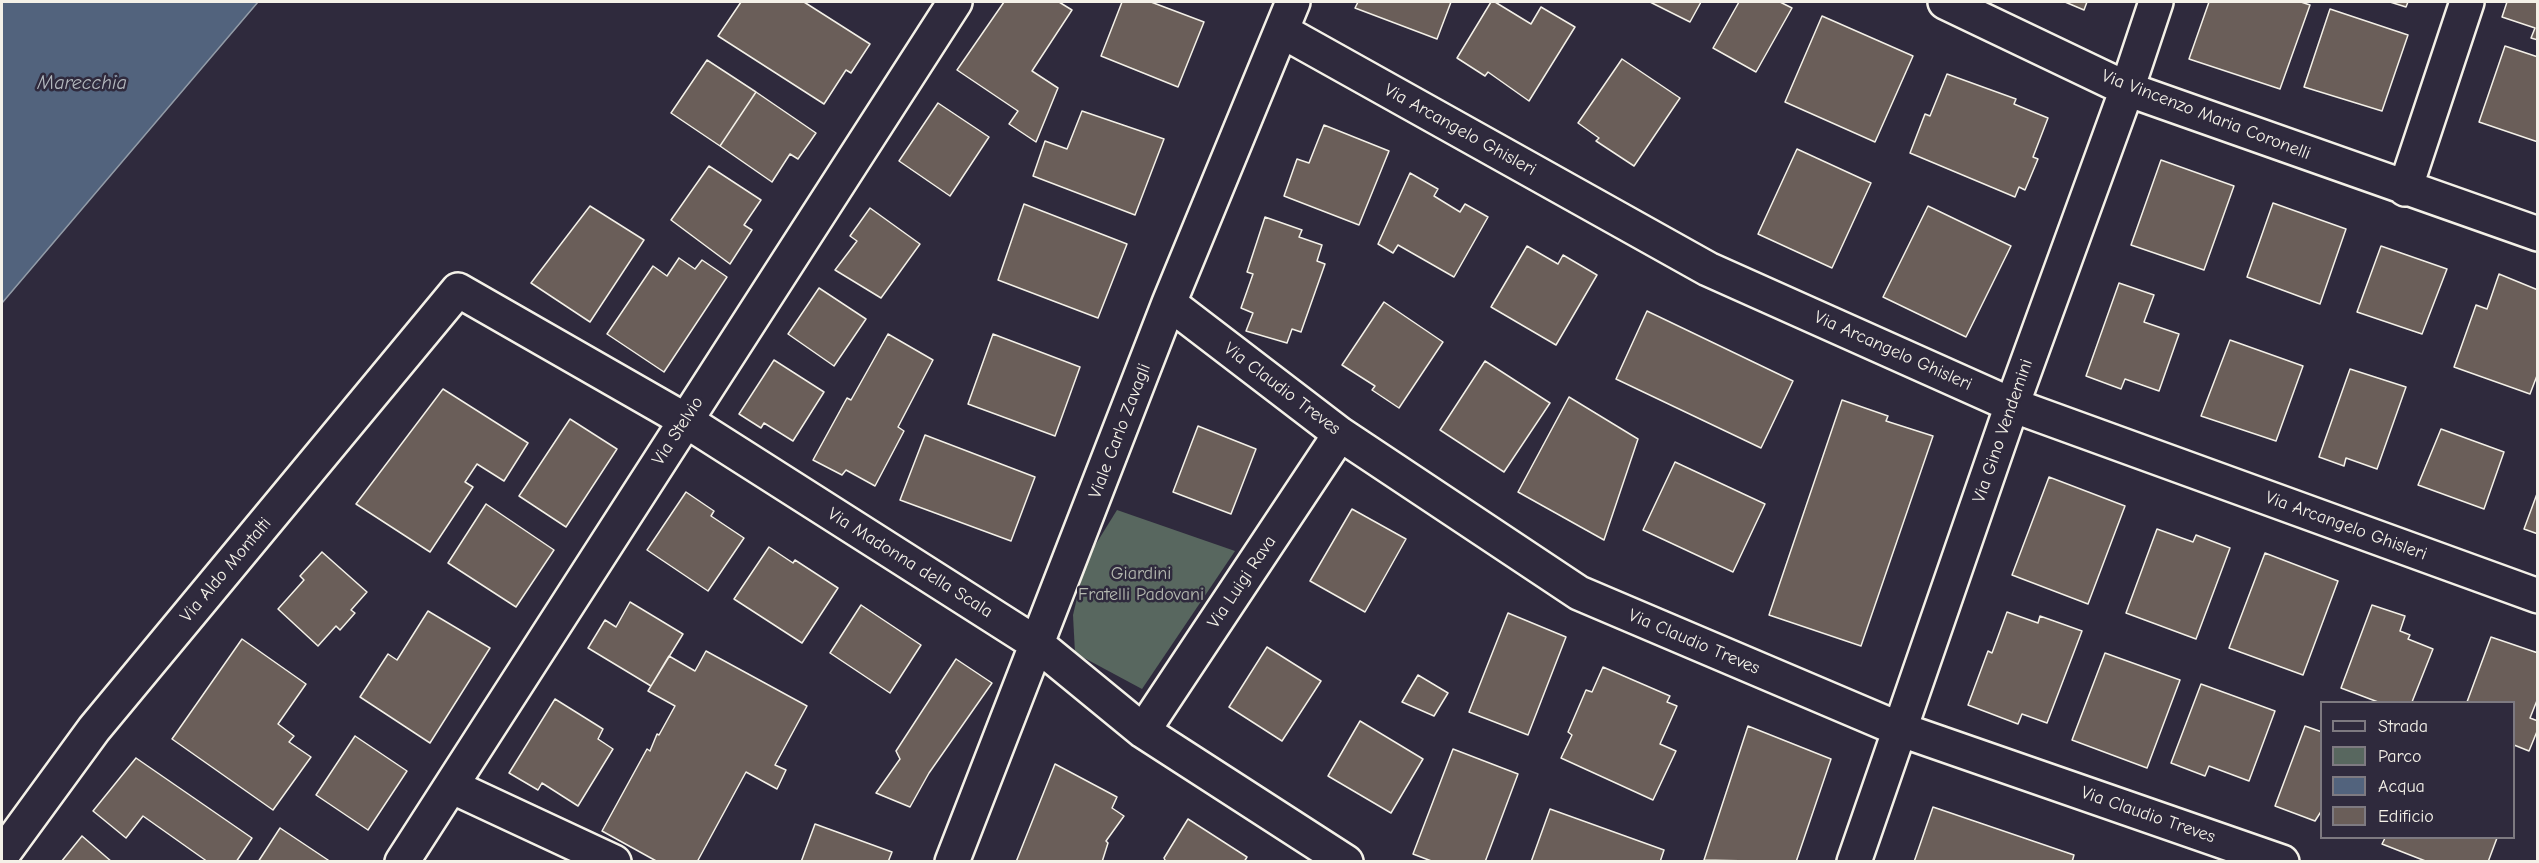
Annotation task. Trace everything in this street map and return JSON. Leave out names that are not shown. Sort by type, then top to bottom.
[{"type":"street","name":"Via Stelvio","points":[[402,861],[955,2]]},
{"type":"street","name":"Via Vincenzo Maria Coronelli","points":[[1945,2],[2127,89],[2405,189],[2538,234]]},
{"type":"street","name":"Via Gino Vendemini","points":[[1854,861],[2012,405],[2127,89],[2156,2]]},
{"type":"street","points":[[2405,189],[2467,2]]},
{"type":"street","name":"Viale Carlo Zavagli","points":[[952,861],[1169,303],[1287,16]]},
{"type":"street","name":"Via Arcangelo Ghisleri","points":[[1287,16],[1708,269],[2012,405],[2538,596]]},
{"type":"street","name":"Via Madonna della Scala","points":[[458,290],[685,420],[1037,644],[1143,731],[1346,861]]},
{"type":"street","name":"Via Aldo Montalti","points":[[2,855],[93,729],[458,290]]},
{"type":"street","name":"Via Claudio Treves","points":[[1169,303],[1340,434],[1579,593],[1899,729],[2282,861]]},
{"type":"street","name":"Via Luigi Rava","points":[[1143,731],[1340,434]]},
{"type":"street","points":[[451,786],[614,861]]},
{"type":"green space","name":"Giardini Fratelli Padovani","points":[[1117,510],[1235,551],[1142,689],[1075,653],[1073,615],[1086,560]]},
{"type":"water","name":"Marecchia","points":[[2,2],[258,2],[2,303]]},
{"type":"building","points":[[741,2],[804,2],[870,44],[851,73],[846,70],[824,104],[718,36]]},
{"type":"building","points":[[1004,2],[1059,2],[1072,10],[1032,71],[1058,88],[1036,142],[1009,124],[1018,111],[957,70]]},
{"type":"building","points":[[1122,2],[1151,2],[1204,22],[1178,87],[1101,56]]},
{"type":"building","points":[[1358,2],[1451,2],[1437,39],[1355,8]]},
{"type":"building","points":[[1491,2],[1495,2],[1531,24],[1541,7],[1575,27],[1529,101],[1488,72],[1485,76],[1457,58]]},
{"type":"building","points":[[1650,2],[1701,2],[1690,22]]},
{"type":"building","points":[[1739,2],[1780,2],[1792,8],[1756,72],[1713,48]]},
{"type":"building","points":[[2065,2],[2087,2],[2084,10]]},
{"type":"building","points":[[2209,2],[2301,2],[2310,5],[2280,89],[2189,59]]},
{"type":"building","points":[[2390,2],[2408,2],[2406,7]]},
{"type":"building","points":[[2507,2],[2538,2],[2538,40],[2531,38],[2535,28],[2502,17]]},
{"type":"building","points":[[2330,9],[2408,35],[2382,111],[2304,87]]},
{"type":"building","points":[[1822,16],[1913,56],[1875,142],[1785,102]]},
{"type":"building","points":[[2505,46],[2538,57],[2538,142],[2479,122]]},
{"type":"building","points":[[1622,59],[1680,98],[1634,166],[1596,141],[1599,138],[1578,123]]},
{"type":"building","points":[[707,60],[756,92],[720,146],[671,113]]},
{"type":"building","points":[[1947,74],[2016,99],[2014,104],[2048,118],[2033,157],[2038,159],[2025,190],[2019,187],[2015,197],[1910,153],[1925,114],[1930,116]]},
{"type":"building","points":[[756,92],[816,133],[798,159],[790,154],[772,182],[720,146]]},
{"type":"building","points":[[938,103],[989,137],[950,196],[899,161]]},
{"type":"building","points":[[1082,111],[1164,139],[1135,215],[1033,176],[1045,141],[1067,149]]},
{"type":"building","points":[[1324,125],[1389,151],[1359,225],[1284,196],[1297,159],[1309,163]]},
{"type":"building","points":[[1797,149],[1871,183],[1832,268],[1758,234]]},
{"type":"building","points":[[2161,160],[2234,186],[2204,270],[2131,245]]},
{"type":"building","points":[[709,166],[761,200],[744,225],[752,230],[730,264],[671,220]]},
{"type":"building","points":[[1410,173],[1438,189],[1434,196],[1460,212],[1465,204],[1488,217],[1454,277],[1398,245],[1393,253],[1378,244]]},
{"type":"building","points":[[2273,203],[2346,229],[2320,304],[2247,277]]},
{"type":"building","points":[[1024,204],[1127,244],[1098,318],[998,280]]},
{"type":"building","points":[[590,206],[644,240],[590,322],[531,283]]},
{"type":"building","points":[[1928,206],[2011,246],[1966,337],[1883,297]]},
{"type":"building","points":[[870,208],[920,244],[881,298],[835,270],[857,241],[850,236]]},
{"type":"building","points":[[1265,217],[1302,230],[1299,237],[1322,245],[1317,261],[1325,264],[1301,332],[1292,329],[1287,343],[1246,331],[1253,313],[1241,308],[1253,274],[1247,272]]},
{"type":"building","points":[[1527,246],[1558,264],[1563,255],[1597,275],[1556,345],[1491,307]]},
{"type":"building","points":[[2381,246],[2447,269],[2422,334],[2357,312]]},
{"type":"building","points":[[679,258],[695,269],[702,260],[727,277],[664,372],[607,334],[653,266],[667,276]]},
{"type":"building","points":[[2499,274],[2538,290],[2538,373],[2530,394],[2454,367],[2476,305],[2487,309]]},
{"type":"building","points":[[2119,283],[2154,295],[2144,322],[2179,334],[2159,391],[2125,379],[2121,389],[2086,376]]},
{"type":"building","points":[[819,288],[866,319],[834,366],[788,334]]},
{"type":"building","points":[[1384,302],[1443,342],[1399,408],[1372,390],[1375,386],[1342,365]]},
{"type":"building","points":[[1647,311],[1793,381],[1761,448],[1616,379]]},
{"type":"building","points":[[888,334],[933,360],[898,427],[904,431],[875,486],[846,470],[842,475],[813,460],[847,398],[851,400]]},
{"type":"building","points":[[993,334],[1080,367],[1055,436],[968,404]]},
{"type":"building","points":[[2230,340],[2303,366],[2276,441],[2201,416]]},
{"type":"building","points":[[774,360],[824,392],[793,441],[764,423],[761,428],[739,414]]},
{"type":"building","points":[[1485,361],[1550,403],[1504,472],[1440,430]]},
{"type":"building","points":[[2350,369],[2406,387],[2377,469],[2346,458],[2344,466],[2319,457]]},
{"type":"building","points":[[443,389],[528,443],[504,481],[477,464],[465,482],[473,487],[430,552],[356,504]]},
{"type":"building","points":[[1569,397],[1638,439],[1604,540],[1518,492]]},
{"type":"building","points":[[1842,400],[1888,416],[1886,421],[1933,436],[1861,646],[1769,615]]},
{"type":"building","points":[[570,419],[617,449],[566,527],[519,496]]},
{"type":"building","points":[[1198,426],[1256,449],[1231,514],[1173,492]]},
{"type":"building","points":[[2441,429],[2504,452],[2484,509],[2418,485]]},
{"type":"building","points":[[925,435],[1035,477],[1011,541],[900,500]]},
{"type":"building","points":[[1675,462],[1765,504],[1733,572],[1643,530]]},
{"type":"building","points":[[2049,477],[2125,506],[2088,604],[2012,575]]},
{"type":"building","points":[[2538,491],[2538,534],[2524,529]]},
{"type":"building","points":[[686,492],[714,511],[711,516],[744,538],[708,591],[647,550]]},
{"type":"building","points":[[486,504],[554,550],[516,607],[448,563]]},
{"type":"building","points":[[1352,509],[1406,539],[1365,612],[1310,581]]},
{"type":"building","points":[[2157,529],[2193,542],[2196,535],[2230,548],[2196,639],[2126,613]]},
{"type":"building","points":[[769,547],[793,563],[795,560],[838,588],[802,643],[734,599]]},
{"type":"building","points":[[322,552],[367,592],[351,610],[355,613],[340,630],[336,626],[318,646],[278,609],[304,580],[300,576]]},
{"type":"building","points":[[2265,553],[2338,581],[2303,675],[2229,648]]},
{"type":"building","points":[[630,602],[683,634],[651,686],[588,648],[605,620],[616,627]]},
{"type":"building","points":[[861,605],[921,645],[890,693],[830,653]]},
{"type":"building","points":[[2372,605],[2405,616],[2400,631],[2410,635],[2408,639],[2433,649],[2412,701],[2375,701],[2341,688]]},
{"type":"building","points":[[428,611],[490,648],[430,743],[360,697],[388,654],[397,660]]},
{"type":"building","points":[[2007,612],[2038,623],[2040,616],[2082,631],[2047,723],[2022,714],[2018,724],[1968,705],[1988,651],[1992,653]]},
{"type":"building","points":[[1508,613],[1566,637],[1528,735],[1469,712]]},
{"type":"building","points":[[2491,637],[2538,653],[2538,698],[2530,718],[2538,721],[2538,729],[2529,751],[2515,745],[2515,701],[2467,701]]},
{"type":"building","points":[[242,639],[306,684],[278,724],[294,736],[289,742],[311,757],[273,810],[172,739]]},
{"type":"building","points":[[1267,647],[1321,681],[1282,741],[1229,707]]},
{"type":"building","points":[[706,651],[807,706],[775,765],[786,770],[777,789],[746,772],[697,862],[658,862],[602,831],[647,749],[650,751],[657,734],[659,735],[675,706],[648,691],[669,656],[695,671]]},
{"type":"building","points":[[2105,653],[2180,680],[2147,768],[2072,740]]},
{"type":"building","points":[[956,659],[992,683],[929,773],[910,807],[876,793],[900,759],[896,751]]},
{"type":"building","points":[[1603,667],[1670,696],[1667,702],[1677,706],[1660,744],[1676,751],[1653,800],[1561,758],[1572,735],[1568,732],[1586,690],[1592,692]]},
{"type":"building","points":[[1418,675],[1448,693],[1434,716],[1402,702]]},
{"type":"building","points":[[2201,684],[2275,711],[2249,781],[2209,766],[2205,776],[2171,763]]},
{"type":"building","points":[[555,699],[603,729],[598,739],[613,749],[578,806],[542,783],[538,790],[509,773]]},
{"type":"building","points":[[1360,721],[1423,759],[1391,813],[1328,776]]},
{"type":"building","points":[[1748,726],[1831,759],[1796,862],[1704,860]]},
{"type":"building","points":[[2305,726],[2320,731],[2320,813],[2315,821],[2275,806]]},
{"type":"building","points":[[355,736],[407,771],[368,830],[316,795]]},
{"type":"building","points":[[1453,749],[1518,774],[1485,862],[1434,862],[1413,854]]},
{"type":"building","points":[[136,758],[252,838],[236,862],[208,862],[143,816],[126,838],[93,811]]},
{"type":"building","points":[[1055,764],[1117,797],[1112,808],[1124,816],[1106,841],[1108,843],[1102,862],[1016,862]]},
{"type":"building","points":[[1933,807],[2074,855],[2072,862],[1914,862]]},
{"type":"building","points":[[1550,809],[1664,850],[1660,862],[1531,862]]},
{"type":"building","points":[[1188,819],[1247,857],[1244,862],[1166,862],[1164,858]]},
{"type":"building","points":[[815,824],[892,852],[888,862],[801,862]]},
{"type":"building","points":[[280,828],[331,862],[258,862]]},
{"type":"building","points":[[82,836],[112,862],[61,862]]},
{"type":"building","points":[[2384,839],[2497,839],[2488,862],[2428,862],[2382,844]]}]
